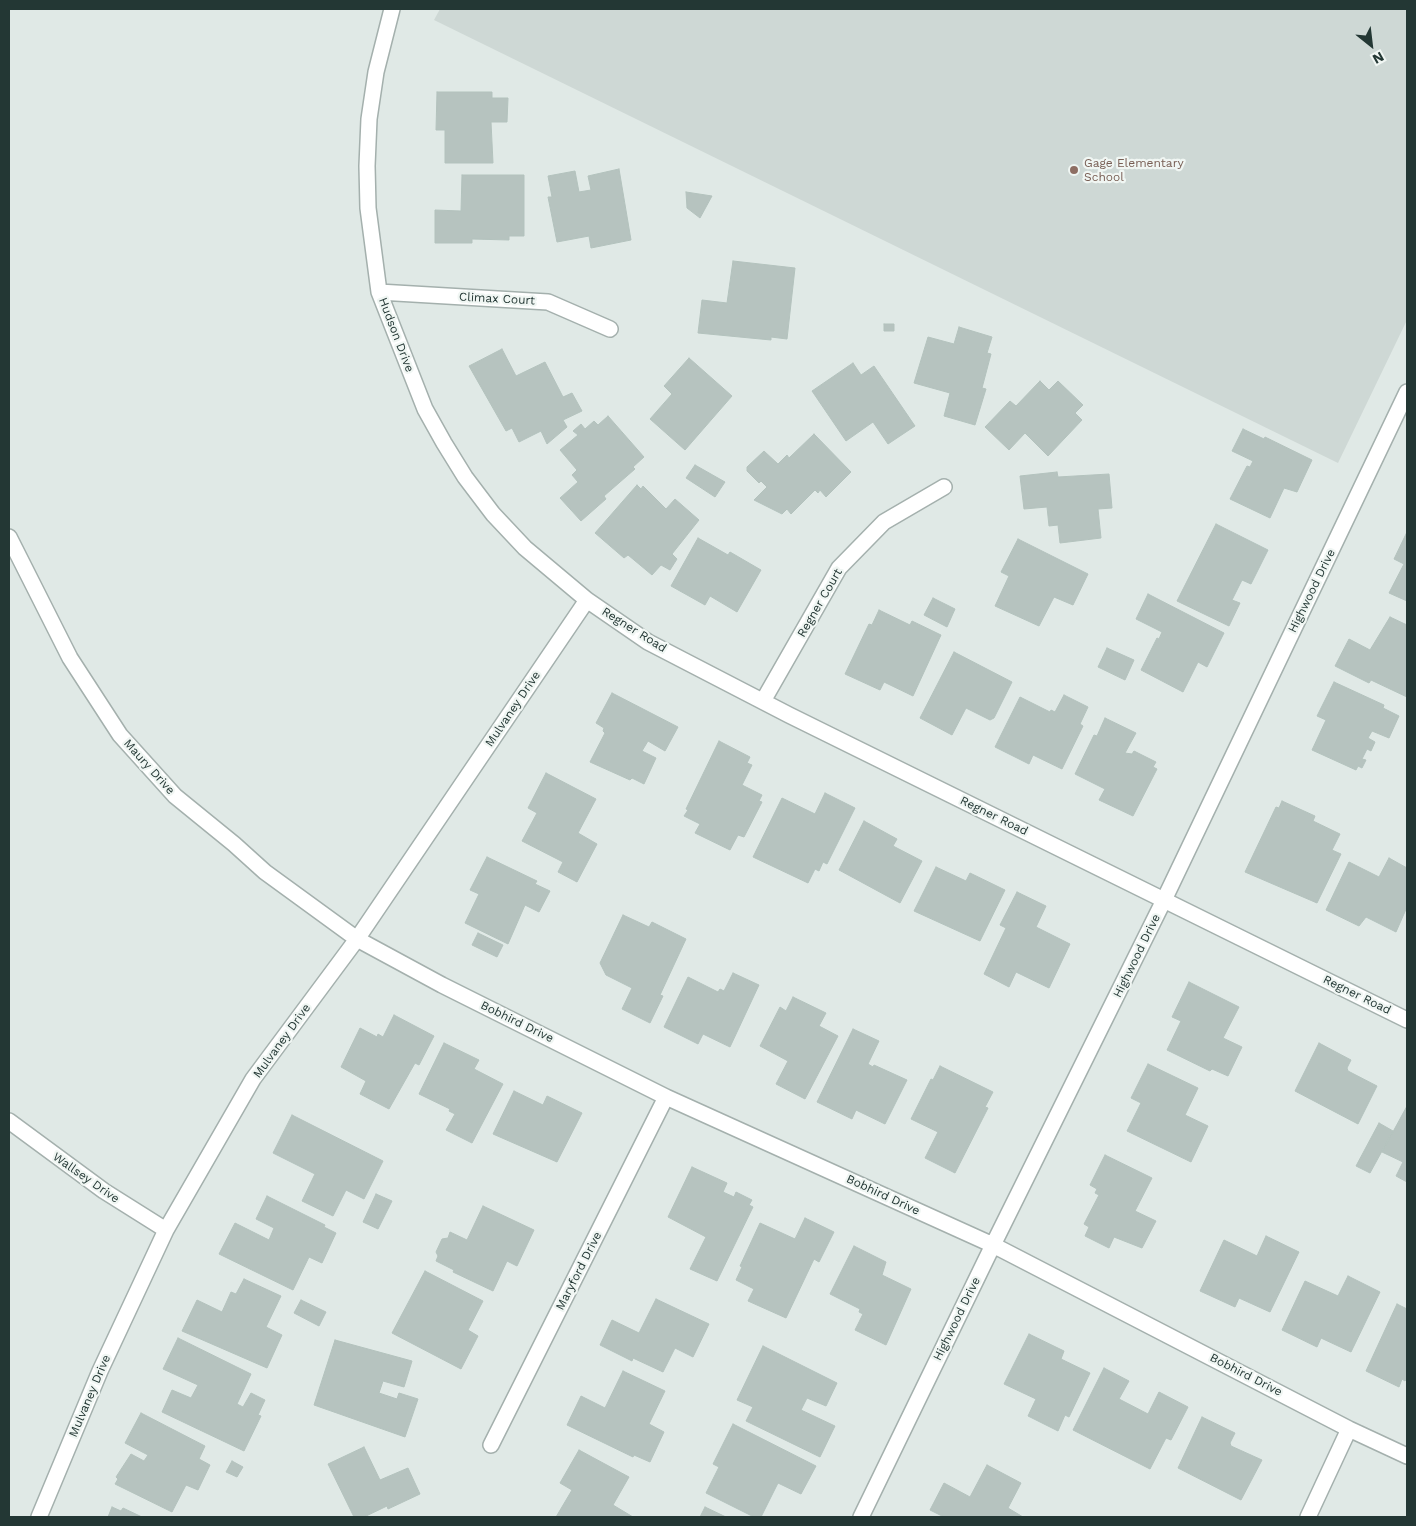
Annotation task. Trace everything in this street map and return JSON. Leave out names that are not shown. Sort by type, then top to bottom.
[{"type":"street","name":"Hudson Drive","points":[[392,9],[376,72],[369,119],[368,208],[379,292],[425,409],[465,477],[493,514],[525,548],[587,600]]},
{"type":"street","name":"Climax Court","points":[[379,292],[548,302],[610,329]]},
{"type":"street","name":"Highwood Drive","points":[[861,1517],[1164,900],[1407,392]]},
{"type":"street","name":"Regner Court","points":[[763,702],[839,568],[884,522],[944,487]]},
{"type":"street","name":"Maury Drive","points":[[9,537],[70,658],[120,735],[176,796],[265,872],[357,939]]},
{"type":"street","name":"Regner Road","points":[[587,600],[648,642],[763,702],[1407,1020]]},
{"type":"street","name":"Mulvaney Drive","points":[[39,1517],[100,1371],[166,1230],[253,1079],[357,939],[587,600]]},
{"type":"street","name":"Bobhird Drive","points":[[357,939],[442,985],[666,1096],[993,1245],[1407,1456]]},
{"type":"street","name":"Maryford Drive","points":[[491,1445],[666,1096]]},
{"type":"street","name":"Wallsey Drive","points":[[9,1121],[104,1191],[166,1230]]},
{"type":"street","points":[[1308,1517],[1349,1428]]},
{"type":"shaded area","name":"Gage Elementary School","points":[[440,9],[1407,9],[1407,320],[1338,463],[434,20]]},
{"type":"building","points":[[437,92],[492,92],[492,98],[508,98],[507,122],[491,122],[493,163],[445,163],[445,130],[436,130]]},
{"type":"building","points":[[619,169],[631,240],[591,248],[589,236],[557,242],[548,197],[552,197],[548,176],[575,171],[579,192],[591,190],[588,176]]},
{"type":"building","points":[[462,175],[524,175],[524,236],[509,236],[509,240],[472,239],[472,243],[435,243],[435,210],[461,211]]},
{"type":"building","points":[[686,192],[712,196],[700,218],[687,208]]},
{"type":"building","points":[[733,261],[795,268],[787,339],[771,337],[771,340],[698,333],[702,300],[727,303]]},
{"type":"building","points":[[884,324],[894,324],[894,331],[884,331]]},
{"type":"building","points":[[959,327],[992,337],[987,353],[991,354],[982,388],[986,389],[975,425],[944,416],[950,393],[914,383],[928,337],[954,344]]},
{"type":"building","points":[[502,349],[516,376],[545,362],[563,397],[572,393],[582,411],[563,420],[567,427],[547,444],[541,431],[519,442],[512,428],[506,431],[469,366]]},
{"type":"building","points":[[689,358],[732,396],[685,450],[650,419],[672,394],[664,386]]},
{"type":"building","points":[[853,363],[861,375],[874,366],[915,426],[888,444],[873,422],[846,441],[812,391]]},
{"type":"building","points":[[1040,381],[1049,390],[1058,381],[1083,405],[1075,413],[1082,420],[1048,456],[1025,433],[1009,450],[985,427],[1010,401],[1016,406]]},
{"type":"building","points":[[608,416],[644,457],[633,467],[635,469],[604,496],[606,499],[581,521],[560,498],[578,482],[572,475],[577,470],[560,450],[578,435],[573,431],[581,424],[585,429],[594,421],[598,425]]},
{"type":"building","points":[[1243,429],[1264,439],[1265,437],[1312,460],[1297,492],[1284,488],[1270,518],[1230,499],[1247,466],[1250,467],[1253,461],[1232,451]]},
{"type":"building","points":[[814,434],[851,472],[826,497],[820,490],[818,493],[815,490],[791,514],[787,509],[782,514],[754,500],[767,487],[761,481],[759,483],[747,471],[747,467],[764,451],[778,464],[787,455],[789,458]]},
{"type":"building","points":[[695,465],[725,482],[715,497],[686,478]]},
{"type":"building","points":[[1057,472],[1058,477],[1109,474],[1112,508],[1098,509],[1101,538],[1060,543],[1058,525],[1049,526],[1047,507],[1024,509],[1020,476]]},
{"type":"building","points":[[637,485],[641,489],[643,486],[666,509],[675,499],[699,520],[672,554],[677,559],[670,570],[661,565],[652,575],[628,555],[624,558],[595,533]]},
{"type":"building","points":[[1216,524],[1268,550],[1251,584],[1242,580],[1232,600],[1240,603],[1229,626],[1177,601]]},
{"type":"building","points":[[1407,532],[1407,601],[1389,593],[1404,564],[1394,559]]},
{"type":"building","points":[[698,538],[728,555],[730,552],[761,570],[737,612],[710,596],[705,605],[671,586]]},
{"type":"building","points":[[1018,539],[1088,574],[1073,605],[1054,597],[1039,626],[995,606],[1009,576],[1001,572]]},
{"type":"building","points":[[1148,594],[1224,633],[1207,667],[1198,662],[1183,692],[1141,670],[1162,632],[1136,619]]},
{"type":"building","points":[[933,598],[955,609],[947,627],[924,615]]},
{"type":"building","points":[[879,610],[910,625],[912,621],[941,635],[913,696],[884,682],[880,690],[845,674],[869,624],[872,625]]},
{"type":"building","points":[[1390,617],[1407,625],[1407,697],[1371,680],[1369,683],[1335,666],[1349,639],[1370,650]]},
{"type":"building","points":[[1107,648],[1134,660],[1125,680],[1098,667]]},
{"type":"building","points":[[954,652],[1012,682],[994,718],[990,720],[966,708],[952,735],[920,718]]},
{"type":"building","points":[[1334,682],[1384,705],[1383,708],[1399,716],[1389,738],[1372,731],[1368,738],[1375,742],[1371,751],[1367,749],[1362,759],[1366,760],[1362,768],[1358,766],[1356,770],[1312,750],[1326,720],[1317,716]]},
{"type":"building","points":[[612,693],[678,727],[665,751],[648,741],[642,751],[656,758],[644,784],[632,778],[630,780],[590,762],[605,733],[603,731],[604,728],[596,723]]},
{"type":"building","points":[[1064,695],[1088,707],[1080,724],[1083,726],[1062,769],[1033,755],[1029,764],[995,747],[1020,697],[1050,712],[1051,710],[1055,712]]},
{"type":"building","points":[[1105,718],[1136,733],[1125,753],[1132,754],[1134,751],[1156,762],[1153,767],[1157,769],[1133,816],[1099,800],[1105,789],[1075,774],[1094,735],[1097,736]]},
{"type":"building","points":[[719,741],[750,757],[747,763],[752,765],[742,785],[762,795],[759,801],[762,802],[744,837],[738,835],[730,850],[695,833],[700,824],[684,816]]},
{"type":"building","points":[[546,773],[596,799],[578,833],[597,844],[577,882],[558,872],[563,862],[522,841],[537,813],[528,808]]},
{"type":"building","points":[[825,793],[855,808],[827,864],[823,862],[819,871],[815,869],[808,883],[753,857],[782,798],[815,814]]},
{"type":"building","points":[[1282,801],[1315,816],[1313,821],[1340,834],[1332,850],[1341,854],[1317,903],[1245,872],[1276,807],[1279,808]]},
{"type":"building","points":[[864,821],[897,839],[893,846],[922,861],[900,903],[839,870]]},
{"type":"building","points":[[487,857],[537,881],[535,884],[550,891],[539,912],[525,905],[508,944],[465,923],[479,894],[470,890]]},
{"type":"building","points":[[1389,858],[1407,868],[1407,907],[1396,932],[1366,917],[1359,926],[1326,910],[1349,862],[1379,877]]},
{"type":"building","points":[[936,867],[966,881],[970,873],[1005,890],[980,941],[914,911]]},
{"type":"building","points":[[1017,892],[1046,906],[1036,927],[1070,944],[1049,988],[1016,972],[1009,987],[984,974],[1006,928],[1000,925]]},
{"type":"building","points":[[623,915],[649,927],[652,922],[686,939],[660,995],[663,996],[650,1023],[622,1009],[632,988],[606,975],[600,963]]},
{"type":"building","points":[[478,933],[503,945],[497,957],[472,945]]},
{"type":"building","points":[[733,973],[759,985],[730,1047],[703,1034],[698,1044],[664,1027],[688,977],[718,992],[720,989],[724,991]]},
{"type":"building","points":[[1189,982],[1239,1007],[1223,1038],[1242,1047],[1228,1076],[1212,1069],[1210,1071],[1167,1050],[1181,1021],[1172,1017]]},
{"type":"building","points":[[793,997],[826,1013],[819,1026],[838,1036],[805,1099],[776,1084],[788,1061],[760,1046],[780,1007],[786,1011]]},
{"type":"building","points":[[394,1015],[434,1036],[419,1065],[415,1063],[389,1109],[360,1094],[366,1081],[341,1067],[360,1028],[377,1037],[378,1034],[383,1037]]},
{"type":"building","points":[[853,1029],[879,1041],[868,1064],[907,1080],[885,1124],[856,1110],[852,1119],[817,1102]]},
{"type":"building","points":[[444,1043],[479,1060],[474,1069],[503,1084],[472,1143],[446,1130],[455,1114],[449,1111],[450,1109],[419,1094]]},
{"type":"building","points":[[1319,1043],[1351,1060],[1347,1068],[1348,1071],[1377,1086],[1358,1124],[1295,1091]]},
{"type":"building","points":[[1148,1064],[1198,1088],[1185,1115],[1208,1126],[1191,1162],[1127,1131],[1141,1103],[1131,1098]]},
{"type":"building","points":[[940,1066],[993,1092],[985,1107],[988,1108],[955,1173],[925,1158],[938,1132],[911,1119],[931,1079],[933,1080]]},
{"type":"building","points":[[514,1091],[543,1105],[547,1096],[582,1113],[557,1162],[493,1134]]},
{"type":"building","points":[[1407,1106],[1407,1182],[1396,1176],[1403,1162],[1382,1152]]},
{"type":"building","points":[[292,1115],[383,1161],[364,1199],[346,1190],[333,1216],[302,1201],[315,1174],[273,1153]]},
{"type":"building","points":[[1379,1123],[1393,1131],[1370,1173],[1356,1166]]},
{"type":"building","points":[[1105,1155],[1152,1178],[1135,1211],[1156,1221],[1142,1248],[1114,1237],[1109,1248],[1085,1236],[1089,1227],[1084,1224],[1099,1195],[1095,1193],[1097,1189],[1090,1185]]},
{"type":"building","points":[[692,1167],[727,1183],[723,1192],[734,1197],[736,1192],[752,1200],[749,1205],[753,1207],[717,1281],[690,1269],[706,1237],[668,1217]]},
{"type":"building","points":[[376,1194],[392,1201],[378,1229],[363,1222]]},
{"type":"building","points":[[267,1196],[325,1225],[324,1227],[336,1233],[322,1263],[309,1257],[293,1290],[219,1254],[235,1223],[269,1240],[274,1228],[256,1219]]},
{"type":"building","points":[[483,1206],[534,1230],[517,1266],[507,1261],[493,1291],[453,1272],[454,1270],[436,1261],[438,1256],[436,1252],[442,1239],[448,1238],[450,1232],[467,1240]]},
{"type":"building","points":[[805,1218],[834,1232],[819,1262],[814,1259],[786,1318],[748,1301],[754,1289],[736,1280],[742,1267],[740,1266],[760,1223],[795,1239]]},
{"type":"building","points":[[1266,1236],[1299,1252],[1270,1312],[1239,1298],[1235,1307],[1200,1291],[1224,1240],[1257,1256]]},
{"type":"building","points":[[854,1246],[886,1262],[882,1275],[911,1289],[886,1345],[855,1330],[863,1314],[859,1312],[860,1309],[830,1294]]},
{"type":"building","points":[[425,1271],[483,1301],[468,1330],[478,1336],[461,1369],[392,1333]]},
{"type":"building","points":[[1348,1276],[1380,1292],[1351,1352],[1321,1338],[1317,1347],[1282,1330],[1305,1281],[1338,1296]]},
{"type":"building","points":[[244,1279],[281,1296],[266,1327],[282,1335],[267,1368],[182,1331],[197,1300],[222,1312],[231,1292],[236,1294]]},
{"type":"building","points":[[656,1299],[709,1324],[693,1357],[675,1348],[663,1372],[633,1358],[632,1361],[600,1345],[612,1320],[639,1333]]},
{"type":"building","points":[[301,1300],[326,1312],[319,1326],[294,1313]]},
{"type":"building","points":[[1397,1304],[1407,1309],[1407,1378],[1405,1381],[1402,1379],[1399,1387],[1366,1371]]},
{"type":"building","points":[[1029,1334],[1064,1351],[1061,1359],[1090,1373],[1069,1417],[1065,1415],[1058,1431],[1028,1416],[1036,1399],[1004,1384]]},
{"type":"building","points":[[178,1338],[251,1374],[237,1404],[243,1407],[251,1393],[265,1400],[258,1415],[261,1416],[244,1451],[162,1412],[172,1390],[191,1398],[198,1385],[163,1369]]},
{"type":"building","points":[[335,1340],[412,1361],[404,1387],[383,1381],[379,1393],[397,1399],[399,1393],[418,1399],[405,1437],[314,1405]]},
{"type":"building","points":[[763,1346],[837,1383],[826,1406],[807,1398],[801,1410],[835,1426],[820,1457],[746,1421],[753,1407],[737,1400]]},
{"type":"building","points":[[1104,1368],[1129,1381],[1119,1399],[1148,1414],[1159,1392],[1188,1407],[1171,1440],[1166,1438],[1150,1469],[1073,1430]]},
{"type":"building","points":[[623,1371],[665,1391],[649,1424],[664,1432],[650,1462],[634,1455],[633,1457],[567,1425],[581,1396],[605,1408]]},
{"type":"building","points":[[141,1413],[205,1446],[199,1459],[210,1465],[198,1490],[186,1485],[172,1512],[115,1484],[118,1479],[116,1477],[131,1454],[144,1461],[148,1455],[125,1443]]},
{"type":"building","points":[[1202,1417],[1235,1433],[1230,1443],[1231,1446],[1262,1460],[1241,1500],[1178,1468]]},
{"type":"building","points":[[733,1424],[816,1466],[801,1494],[778,1483],[761,1517],[754,1517],[706,1493],[719,1467],[713,1464]]},
{"type":"building","points":[[364,1447],[380,1480],[408,1468],[420,1494],[388,1509],[387,1506],[364,1517],[354,1517],[328,1464]]},
{"type":"building","points":[[579,1450],[629,1477],[613,1505],[633,1517],[556,1517],[572,1490],[560,1483]]},
{"type":"building","points":[[232,1461],[243,1467],[237,1477],[226,1472]]},
{"type":"building","points":[[987,1465],[1021,1483],[1008,1508],[1023,1517],[944,1517],[930,1510],[944,1483],[970,1497]]},
{"type":"building","points":[[112,1507],[121,1511],[123,1508],[142,1517],[108,1517]]},
{"type":"building","points":[[705,1507],[726,1517],[700,1517]]},
{"type":"place","name":"Gage Elementary School","points":[[1074,170]]}]
